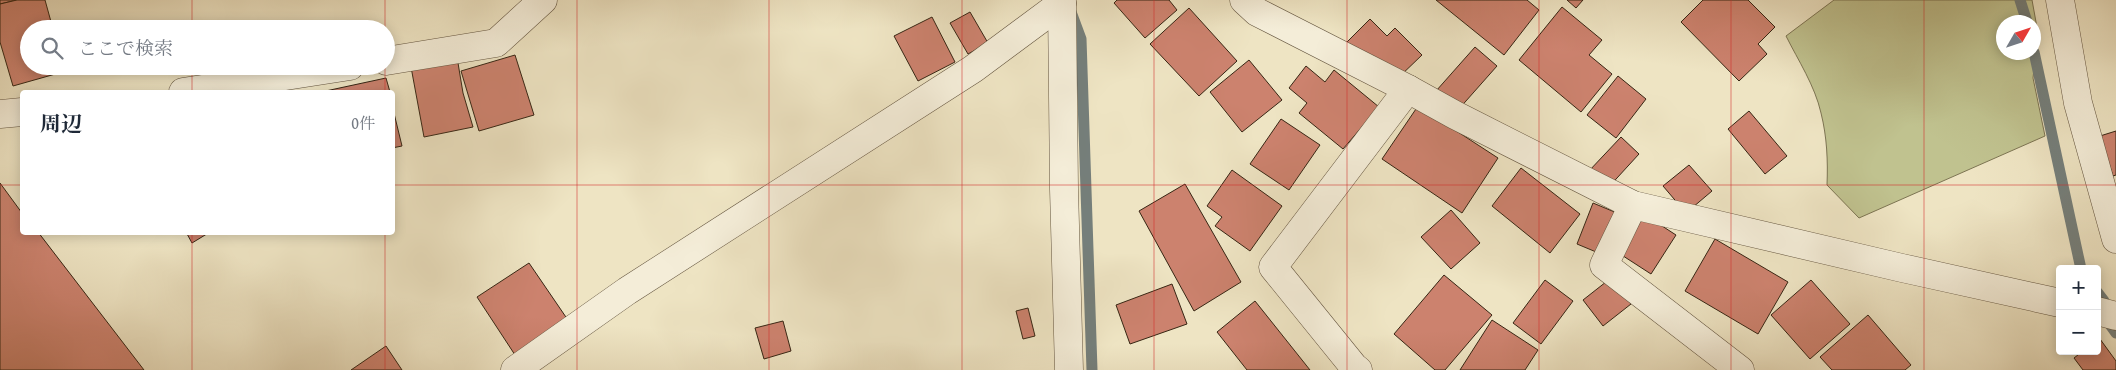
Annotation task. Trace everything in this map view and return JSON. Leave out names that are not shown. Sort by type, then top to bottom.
[{"type":"street","points":[[395,59],[496,43],[543,0]]},
{"type":"street","points":[[1244,0],[1257,12],[1633,205],[2056,302]]},
{"type":"street","points":[[2060,0],[2078,103],[2116,239]]},
{"type":"street","points":[[515,370],[627,291],[973,69],[1061,1]]},
{"type":"street","points":[[1061,1],[1068,370]]},
{"type":"street","points":[[195,90],[292,75]]},
{"type":"street","points":[[1358,370],[1273,267],[1408,89]]},
{"type":"street","points":[[0,114],[20,112]]},
{"type":"street","points":[[1633,205],[1604,265],[1740,370]]},
{"type":"street","points":[[2101,313],[2116,316]]},
{"type":"green space","points":[[1834,0],[2032,0],[2035,15],[1996,15],[1996,60],[2035,60],[2033,78],[2045,136],[1859,218],[1827,185],[1826,140],[1823,122],[1810,83],[1786,36]]},
{"type":"building","points":[[0,0],[17,0],[0,4]]},
{"type":"building","points":[[17,0],[45,0],[51,20],[20,20],[20,75],[52,75],[13,86],[0,42],[0,4]]},
{"type":"building","points":[[1117,0],[1169,0],[1177,10],[1145,38],[1114,3]]},
{"type":"building","points":[[1436,0],[1527,0],[1539,10],[1504,55]]},
{"type":"building","points":[[1567,0],[1583,0],[1576,8]]},
{"type":"building","points":[[1703,0],[1748,0],[1775,27],[1758,44],[1767,54],[1739,81],[1681,22]]},
{"type":"building","points":[[1562,7],[1602,40],[1589,55],[1612,74],[1581,112],[1519,60]]},
{"type":"building","points":[[1189,8],[1237,61],[1199,96],[1150,44]]},
{"type":"building","points":[[970,12],[988,43],[968,54],[950,23]]},
{"type":"building","points":[[932,17],[955,62],[918,81],[894,36]]},
{"type":"building","points":[[1370,19],[1387,36],[1395,28],[1422,55],[1397,79],[1373,55],[1363,66],[1343,46]]},
{"type":"building","points":[[1475,47],[1497,66],[1458,110],[1436,91]]},
{"type":"building","points":[[515,55],[534,115],[479,131],[461,71]]},
{"type":"building","points":[[457,57],[463,93],[473,127],[424,137],[411,67]]},
{"type":"building","points":[[1249,60],[1282,100],[1242,132],[1210,92]]},
{"type":"building","points":[[1306,66],[1325,82],[1334,70],[1379,107],[1343,149],[1299,113],[1307,103],[1289,88]]},
{"type":"building","points":[[1618,76],[1646,99],[1616,138],[1587,115]]},
{"type":"building","points":[[386,78],[389,90],[330,90]]},
{"type":"building","points":[[1418,106],[1498,158],[1462,213],[1382,159]]},
{"type":"building","points":[[1749,111],[1787,156],[1765,174],[1728,129]]},
{"type":"building","points":[[395,117],[402,146],[395,147]]},
{"type":"building","points":[[1281,119],[1320,145],[1289,190],[1250,164]]},
{"type":"building","points":[[2116,131],[2116,175],[2113,176],[2100,136]]},
{"type":"building","points":[[1621,137],[1639,154],[1606,190],[1588,172]]},
{"type":"building","points":[[1689,165],[1712,191],[1686,213],[1663,186]]},
{"type":"building","points":[[1521,168],[1580,214],[1550,253],[1492,206]]},
{"type":"building","points":[[1232,170],[1282,206],[1250,251],[1215,226],[1222,217],[1207,206]]},
{"type":"building","points":[[0,183],[20,210],[20,235],[40,235],[144,370],[0,370]]},
{"type":"building","points":[[1185,184],[1241,282],[1194,311],[1139,211]]},
{"type":"building","points":[[1593,203],[1617,213],[1601,254],[1577,244]]},
{"type":"building","points":[[1451,210],[1480,243],[1451,269],[1421,237]]},
{"type":"building","points":[[1642,213],[1676,235],[1651,274],[1617,252]]},
{"type":"building","points":[[188,235],[205,235],[192,243]]},
{"type":"building","points":[[1715,239],[1788,282],[1758,334],[1685,291]]},
{"type":"building","points":[[529,263],[570,323],[517,358],[477,297]]},
{"type":"building","points":[[1444,275],[1492,315],[1445,370],[1435,370],[1394,334]]},
{"type":"building","points":[[1611,278],[1631,304],[1603,326],[1583,300]]},
{"type":"building","points":[[1545,280],[1573,301],[1541,344],[1513,323]]},
{"type":"building","points":[[1811,280],[1850,324],[1810,359],[1771,315]]},
{"type":"building","points":[[1172,284],[1187,324],[1130,344],[1116,305]]},
{"type":"building","points":[[1255,301],[1310,370],[1247,370],[1217,332]]},
{"type":"building","points":[[1028,308],[1035,336],[1023,339],[1016,311]]},
{"type":"building","points":[[1868,315],[1911,365],[1905,370],[1832,370],[1820,357]]},
{"type":"building","points":[[1492,320],[1538,350],[1525,370],[1460,370]]},
{"type":"building","points":[[783,321],[791,351],[764,359],[755,328]]},
{"type":"building","points":[[2101,340],[2116,361],[2116,370],[2083,370],[2074,358],[2078,355],[2101,355]]},
{"type":"building","points":[[386,346],[402,370],[351,370]]},
{"type":"waterway","points":[[2020,0],[2025,15]]},
{"type":"waterway","points":[[1071,12],[1081,39],[1092,370]]},
{"type":"waterway","points":[[2036,60],[2080,265]]},
{"type":"waterway","points":[[2101,297],[2104,301]]},
{"type":"waterway","points":[[2111,326],[2116,333]]}]
